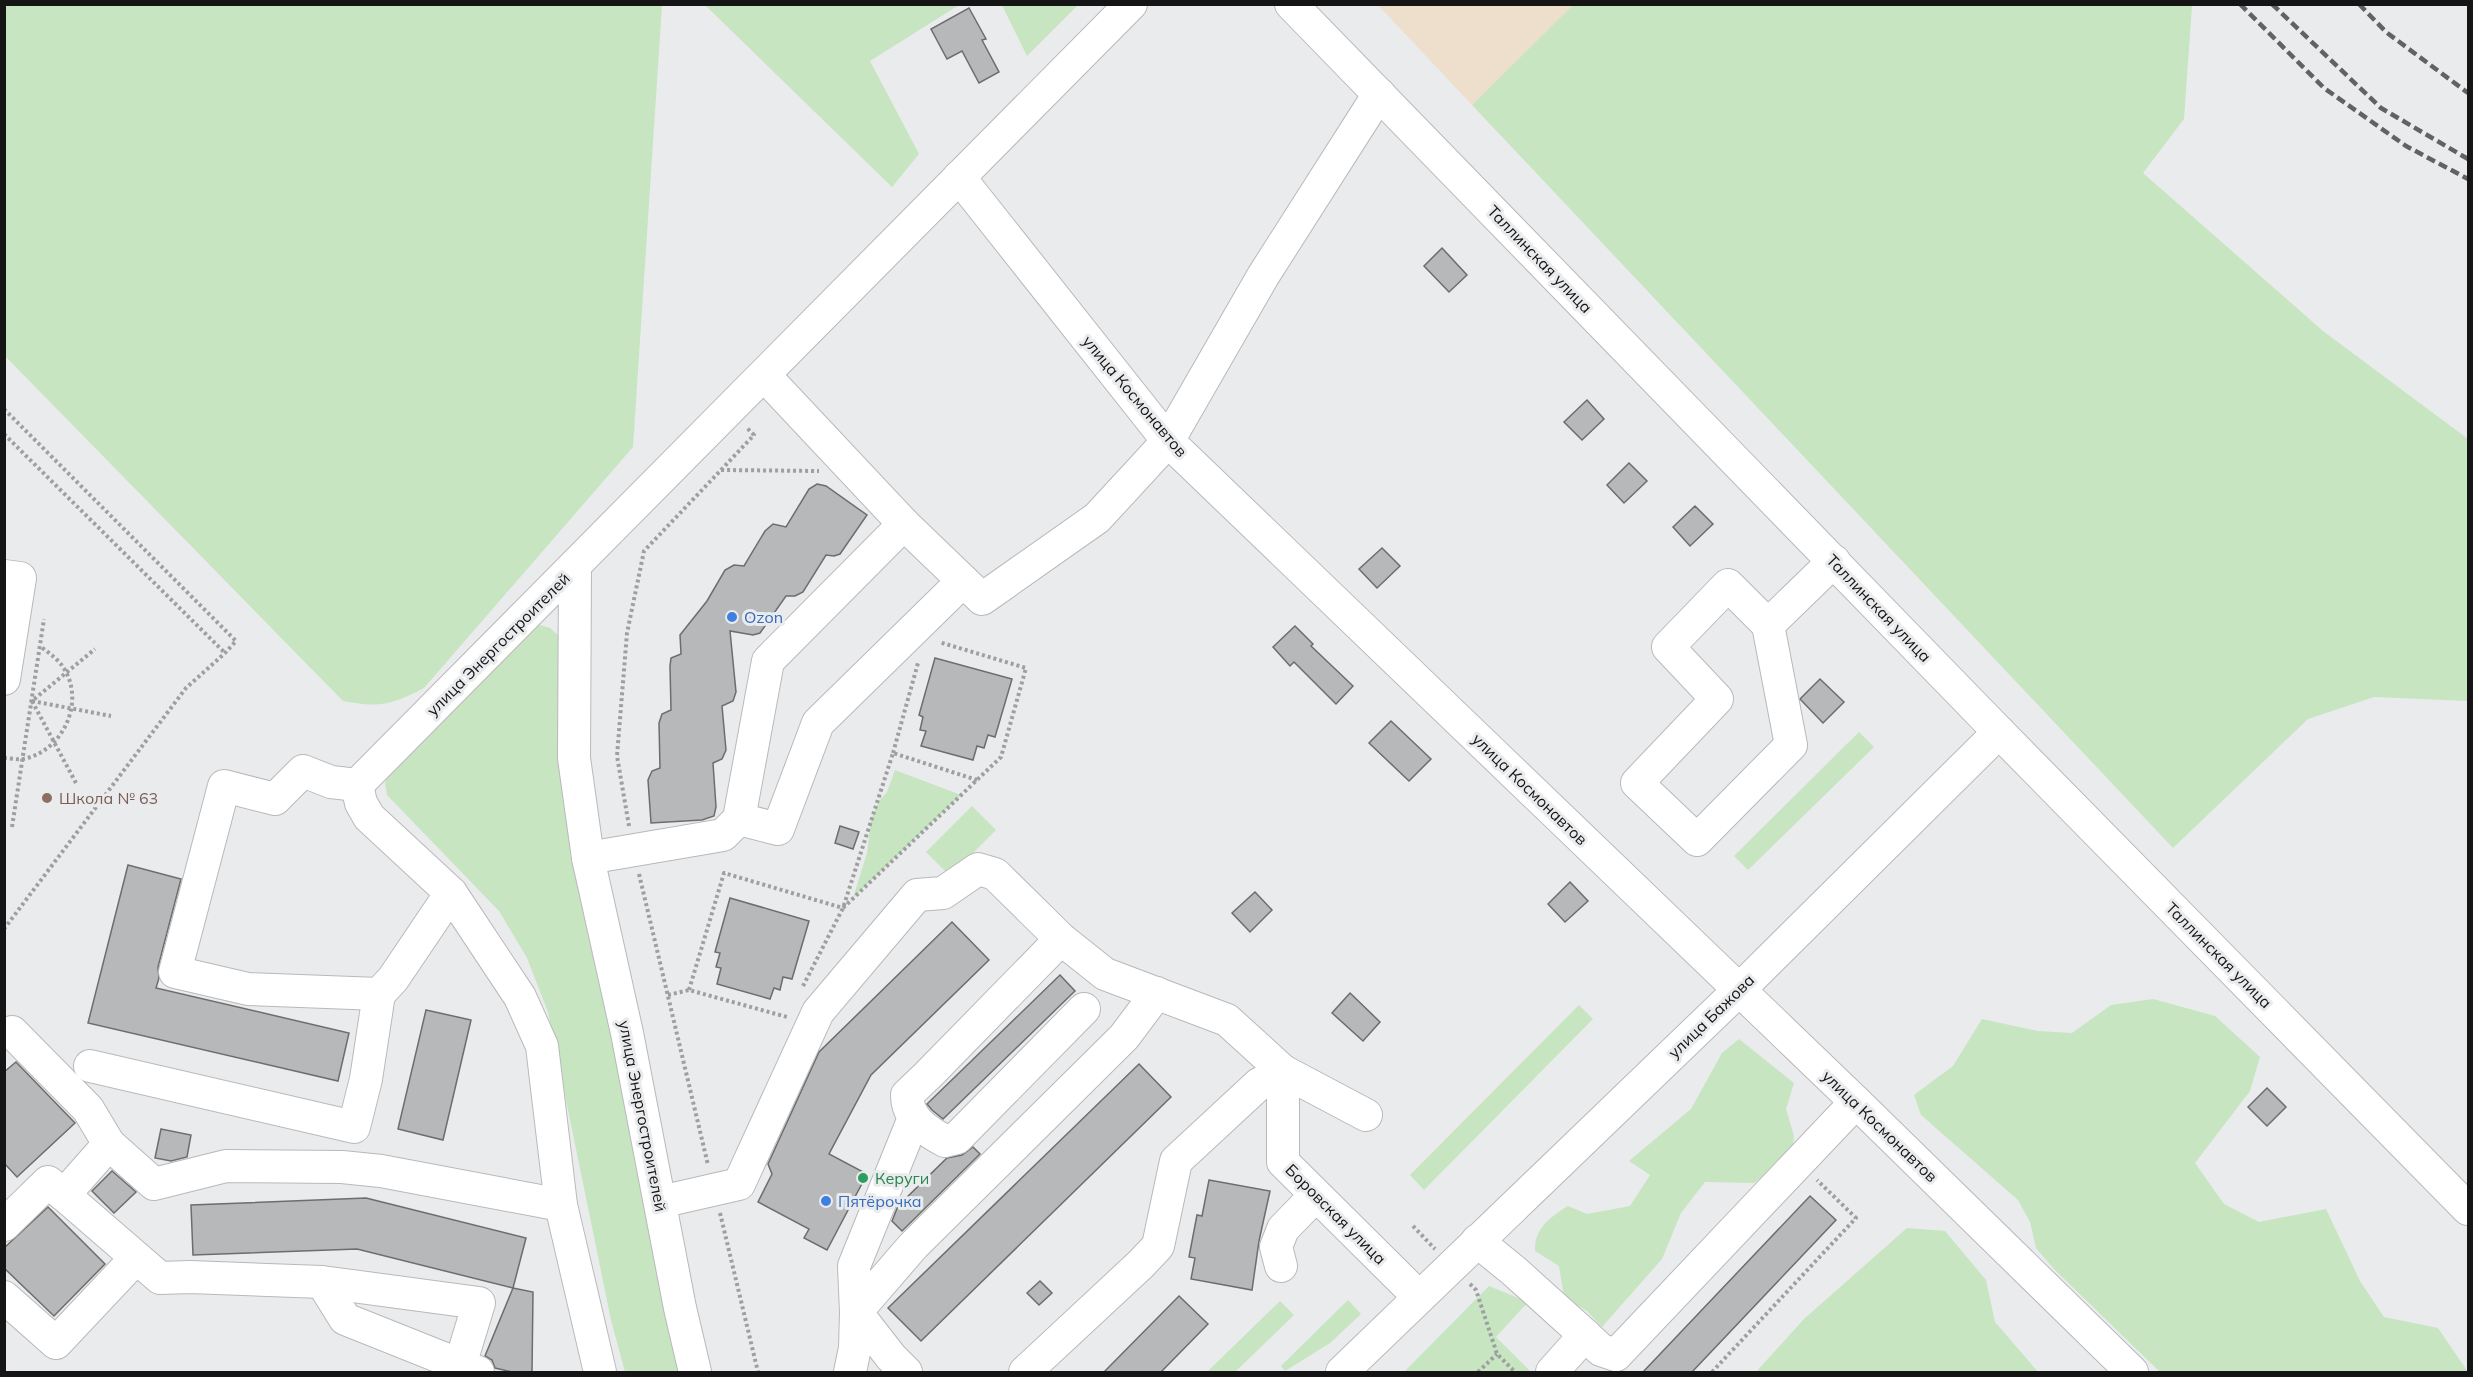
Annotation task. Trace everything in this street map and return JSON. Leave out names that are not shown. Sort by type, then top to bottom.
[{"type":"street","points":[[575,567],[1131,4]]},
{"type":"street","name":"Таллинская улица","points":[[1292,4],[2000,732],[2469,1209]]},
{"type":"street","points":[[764,375],[904,524],[982,599],[1097,518],[1168,441],[1263,276],[1379,94]]},
{"type":"street","name":"улица Космонавтов","points":[[959,177],[1168,441],[1856,1102],[2132,1372]]},
{"type":"street","points":[[588,858],[723,835],[739,819],[768,661],[904,524]]},
{"type":"street","points":[[1768,625],[1834,561]]},
{"type":"street","name":"улица Энергостроителей","points":[[357,784],[575,567]]},
{"type":"street","name":"улица Энергостроителей","points":[[575,567],[574,758],[588,858],[627,1033],[680,1308],[695,1372]]},
{"type":"street","points":[[4,576],[20,578],[4,679]]},
{"type":"street","points":[[739,819],[778,829],[818,723],[963,581]]},
{"type":"street","points":[[1728,585],[1768,625],[1791,745],[1697,840],[1637,783],[1717,699],[1668,647],[1728,585]]},
{"type":"street","points":[[520,622],[545,615],[559,620],[575,639]]},
{"type":"street","name":"улица Бажова","points":[[1342,1372],[1739,990],[2000,732]]},
{"type":"street","points":[[379,994],[248,988],[175,972],[224,786],[274,799],[303,771],[331,782],[357,784],[361,803],[369,817],[451,892],[520,997],[542,1046],[561,1205],[600,1372]]},
{"type":"street","points":[[660,1202],[739,1184],[818,1012],[916,895],[943,892],[978,869],[995,874],[1070,945],[1105,974],[1227,1020],[1283,1071],[1366,1115]]},
{"type":"street","points":[[90,1066],[354,1127],[366,1079],[379,994],[393,979],[451,892]]},
{"type":"street","points":[[1070,945],[907,1095],[907,1108],[914,1118],[934,1136],[945,1141],[957,1138],[1084,1009]]},
{"type":"street","points":[[856,1312],[913,1246],[1124,1037],[1157,993]]},
{"type":"street","points":[[12,1032],[88,1109],[109,1144],[154,1184],[226,1166],[342,1167],[381,1171],[561,1205]]},
{"type":"street","points":[[1025,1372],[1158,1246],[1176,1161],[1259,1084],[1283,1071]]},
{"type":"street","name":"Боровская улица","points":[[1283,1071],[1283,1162],[1419,1297]]},
{"type":"street","points":[[1477,1241],[1514,1271],[1601,1350],[1616,1355],[1856,1102]]},
{"type":"street","points":[[850,1372],[855,1348],[854,1266],[914,1118]]},
{"type":"street","points":[[64,1196],[109,1144]]},
{"type":"street","points":[[4,1225],[48,1182],[160,1278],[322,1282],[479,1303],[470,1369],[345,1319],[322,1282]]},
{"type":"street","points":[[1281,1266],[1276,1247],[1283,1229],[1315,1196]]},
{"type":"street","points":[[4,1297],[56,1343],[136,1258]]},
{"type":"street","points":[[856,1312],[891,1357],[906,1372]]},
{"type":"street","points":[[1552,1372],[1585,1335]]},
{"type":"path","points":[[4,409],[236,641],[186,688],[4,929]]},
{"type":"path","points":[[4,434],[225,653]]},
{"type":"path","points":[[12,827],[44,620]]},
{"type":"path","points":[[843,908],[1001,757],[1026,668],[936,641]]},
{"type":"path","points":[[4,758],[23,759],[39,753],[55,742],[66,727],[72,709],[72,690],[66,672],[56,657],[31,643]]},
{"type":"path","points":[[32,701],[95,650]]},
{"type":"path","points":[[803,987],[843,908],[893,753],[920,658]]},
{"type":"path","points":[[32,701],[111,716]]},
{"type":"path","points":[[32,701],[76,783]]},
{"type":"path","points":[[893,753],[977,780]]},
{"type":"path","points":[[689,990],[724,873],[843,908]]},
{"type":"path","points":[[668,995],[689,990],[787,1017],[792,1007]]},
{"type":"path","points":[[1712,1372],[1856,1218],[1815,1177]]},
{"type":"path","points":[[1413,1226],[1476,1290],[1497,1354],[1515,1372]]},
{"type":"path","points":[[1478,1372],[1497,1354]]},
{"type":"shaded area","points":[[1378,5],[1573,5],[1472,105]]},
{"type":"green space","points":[[4,5],[662,5],[633,447],[424,688],[385,704],[343,701],[5,356]]},
{"type":"green space","points":[[705,5],[959,5],[870,61],[919,154],[892,187]]},
{"type":"green space","points":[[1002,5],[1078,5],[1027,56]]},
{"type":"green space","points":[[1573,5],[2192,5],[2184,119],[2143,173],[2323,331],[2468,439],[2468,701],[2374,697],[2308,719],[2173,848],[1472,105]]},
{"type":"green space","points":[[536,624],[550,628],[560,637],[691,1372],[625,1372],[611,1320],[548,1012],[527,958],[499,911],[387,795],[385,783],[389,769]]},
{"type":"green space","points":[[1859,732],[1874,747],[1748,870],[1734,856]]},
{"type":"green space","points":[[895,770],[961,795],[853,898],[867,853],[871,820],[879,801],[887,792]]},
{"type":"green space","points":[[972,806],[996,830],[950,876],[926,852]]},
{"type":"green space","points":[[2153,999],[2215,1016],[2260,1057],[2250,1091],[2195,1163],[2224,1204],[2259,1222],[2326,1209],[2360,1281],[2384,1317],[2438,1328],[2468,1372],[2160,1372],[2054,1269],[2036,1248],[2030,1222],[2018,1200],[1921,1115],[1914,1095],[1953,1066],[1982,1019],[2038,1031],[2072,1033],[2111,1005]]},
{"type":"green space","points":[[1579,1005],[1593,1019],[1424,1190],[1410,1175]]},
{"type":"green space","points":[[1739,1039],[1794,1083],[1786,1109],[1794,1136],[1792,1154],[1754,1183],[1705,1182],[1681,1213],[1662,1259],[1602,1327],[1587,1311],[1564,1297],[1559,1266],[1535,1251],[1537,1236],[1549,1219],[1568,1206],[1587,1214],[1630,1206],[1650,1175],[1629,1161],[1691,1109],[1722,1053]]},
{"type":"green space","points":[[1907,1228],[1945,1231],[1986,1280],[1995,1322],[2038,1372],[1756,1372],[1804,1319]]},
{"type":"green space","points":[[1489,1286],[1528,1302],[1496,1337],[1531,1372],[1404,1372]]},
{"type":"green space","points":[[1348,1300],[1361,1314],[1330,1343],[1285,1371],[1281,1366]]},
{"type":"green space","points":[[1280,1301],[1294,1315],[1235,1372],[1207,1372]]},
{"type":"building","points":[[969,8],[986,39],[982,40],[999,72],[979,83],[962,51],[947,59],[931,29]]},
{"type":"building","points":[[1442,248],[1467,275],[1449,292],[1424,266]]},
{"type":"building","points":[[1587,400],[1604,419],[1582,440],[1564,422]]},
{"type":"building","points":[[1629,463],[1647,481],[1624,503],[1607,485]]},
{"type":"building","points":[[817,484],[826,486],[867,515],[840,554],[826,555],[803,592],[795,596],[786,596],[760,633],[753,635],[730,631],[736,692],[733,701],[722,706],[726,750],[722,759],[713,763],[716,807],[714,816],[702,820],[651,823],[648,780],[652,771],[660,768],[659,723],[662,714],[671,710],[670,666],[671,658],[681,654],[680,635],[707,601],[725,570],[734,565],[744,566],[765,531],[773,524],[786,527],[809,489]]},
{"type":"building","points":[[1695,506],[1713,524],[1690,546],[1673,527]]},
{"type":"building","points":[[1382,548],[1400,566],[1377,588],[1359,569]]},
{"type":"building","points":[[1295,626],[1313,644],[1311,646],[1353,686],[1336,704],[1294,662],[1290,666],[1273,647]]},
{"type":"building","points":[[935,658],[1012,679],[995,737],[988,735],[984,748],[977,746],[973,760],[921,746],[926,731],[920,730],[923,717],[919,715]]},
{"type":"building","points":[[1820,679],[1844,702],[1823,723],[1800,699]]},
{"type":"building","points":[[1391,721],[1431,759],[1409,781],[1369,743]]},
{"type":"building","points":[[840,826],[859,832],[853,849],[835,843]]},
{"type":"building","points":[[128,865],[181,879],[158,967],[159,978],[156,988],[349,1033],[338,1081],[88,1023]]},
{"type":"building","points":[[1570,882],[1588,901],[1565,922],[1548,904]]},
{"type":"building","points":[[1255,892],[1272,910],[1250,932],[1232,913]]},
{"type":"building","points":[[730,898],[809,921],[792,979],[783,977],[780,990],[774,988],[770,999],[717,984],[721,968],[716,967],[720,953],[715,952]]},
{"type":"building","points":[[952,922],[989,960],[871,1075],[829,1154],[867,1174],[827,1250],[804,1238],[809,1229],[758,1202],[772,1174],[768,1164],[819,1052]]},
{"type":"building","points":[[1060,975],[1075,991],[943,1119],[932,1110],[927,1104]]},
{"type":"building","points":[[1350,993],[1380,1022],[1363,1041],[1332,1013]]},
{"type":"building","points":[[426,1010],[471,1020],[443,1140],[398,1129]]},
{"type":"building","points":[[16,1062],[75,1123],[17,1177],[4,1163],[4,1072]]},
{"type":"building","points":[[1139,1064],[1171,1097],[921,1341],[888,1308]]},
{"type":"building","points":[[2267,1088],[2286,1107],[2267,1126],[2248,1107]]},
{"type":"building","points":[[161,1129],[191,1135],[187,1157],[171,1161],[155,1158]]},
{"type":"building","points":[[973,1147],[980,1154],[902,1231],[892,1221],[898,1206],[947,1158],[962,1155]]},
{"type":"building","points":[[112,1171],[136,1192],[114,1213],[92,1191]]},
{"type":"building","points":[[1209,1180],[1270,1191],[1259,1241],[1252,1290],[1191,1279],[1195,1258],[1189,1257],[1197,1215],[1202,1216]]},
{"type":"building","points":[[1810,1196],[1836,1220],[1692,1372],[1643,1372]]},
{"type":"building","points":[[366,1198],[526,1238],[513,1288],[357,1249],[193,1255],[191,1205]]},
{"type":"building","points":[[48,1207],[105,1264],[54,1316],[4,1268],[4,1248]]},
{"type":"building","points":[[1040,1281],[1052,1293],[1039,1305],[1027,1293]]},
{"type":"building","points":[[513,1288],[533,1292],[532,1372],[512,1372],[495,1368],[492,1360],[485,1356]]},
{"type":"building","points":[[1179,1296],[1208,1324],[1161,1372],[1104,1372]]},
{"type":"railway","points":[[2240,4],[2324,88],[2406,146],[2468,179]]},
{"type":"railway","points":[[2272,4],[2381,108],[2468,159]]},
{"type":"railway","points":[[2359,4],[2386,32],[2468,93]]},
{"type":"place","name":"Ozon","points":[[732,617]]},
{"type":"place","name":"Школа № 63","points":[[47,798]]},
{"type":"place","name":"Керуги","points":[[863,1178]]},
{"type":"place","name":"Пятёрочка","points":[[826,1201]]}]
